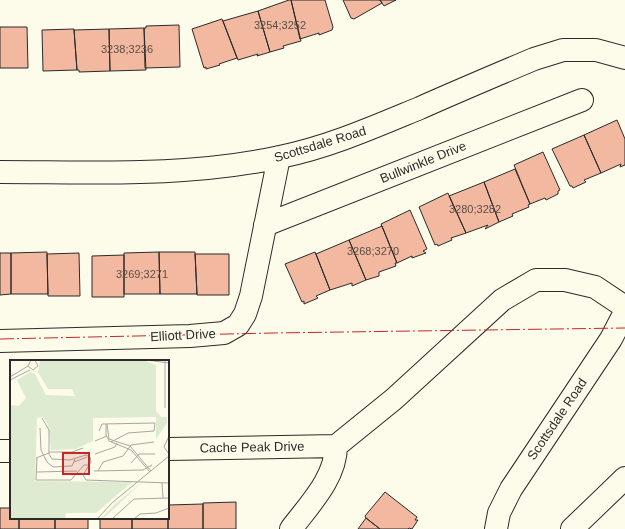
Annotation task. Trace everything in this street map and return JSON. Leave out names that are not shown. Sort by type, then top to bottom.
[{"type":"street","name":"Scottsdale Road","points":[[0,172],[162,171],[218,167],[279,157],[298,153],[360,133],[534,59],[563,50],[596,50],[625,58]]},
{"type":"street","name":"Bullwinkle Drive","points":[[265,225],[582,100]]},
{"type":"street","name":"Elliott Drive","points":[[0,341],[190,336],[224,333],[238,325],[245,314],[251,296],[279,157]]},
{"type":"street","points":[[291,529],[326,481],[336,454],[336,446],[394,399],[502,300],[536,280],[566,280],[595,287],[625,308]]},
{"type":"street","name":"Scottsdale Road","points":[[496,529],[499,514],[511,489],[611,339],[625,312]]},
{"type":"street","name":"Cache Peak Drive","points":[[169,449],[336,446]]},
{"type":"street","points":[[572,529],[625,478]]},
{"type":"building","points":[[291,0],[301,41],[283,46],[284,48],[270,52],[258,11]]},
{"type":"building","points":[[291,0],[325,0],[333,27],[332,30],[319,35],[319,33],[300,39]]},
{"type":"building","points":[[343,0],[380,0],[382,3],[354,19],[351,18]]},
{"type":"building","points":[[380,0],[396,0],[384,6]]},
{"type":"building","points":[[258,11],[270,52],[238,60],[223,21]]},
{"type":"building","points":[[222,19],[237,58],[206,69],[206,67],[204,68],[192,29]]},
{"type":"building","points":[[179,25],[180,67],[145,68],[144,28],[146,28],[146,26]]},
{"type":"building","points":[[0,27],[27,27],[28,68],[0,68]]},
{"type":"building","points":[[144,28],[146,70],[110,71],[109,29]]},
{"type":"building","points":[[74,29],[77,70],[43,71],[42,30]]},
{"type":"building","points":[[109,29],[110,71],[79,72],[79,70],[77,70],[74,30]]},
{"type":"building","points":[[617,120],[625,139],[625,165],[620,167],[621,164],[601,173],[584,135]]},
{"type":"building","points":[[584,135],[601,173],[584,180],[586,182],[573,188],[570,186],[552,149]]},
{"type":"building","points":[[543,152],[560,190],[558,191],[558,194],[546,200],[545,198],[530,204],[514,165]]},
{"type":"building","points":[[515,169],[530,204],[528,205],[529,207],[512,214],[513,216],[499,222],[484,182]]},
{"type":"building","points":[[484,182],[499,222],[485,229],[488,225],[466,233],[449,196]]},
{"type":"building","points":[[448,193],[466,233],[451,238],[452,240],[438,246],[437,244],[435,245],[419,207]]},
{"type":"building","points":[[410,210],[427,249],[423,251],[426,253],[412,258],[412,256],[397,263],[381,224]]},
{"type":"building","points":[[382,226],[397,263],[395,263],[396,266],[379,272],[379,276],[366,280],[349,240]]},
{"type":"building","points":[[349,240],[366,280],[352,286],[352,283],[330,290],[316,254]]},
{"type":"building","points":[[47,252],[48,294],[11,294],[11,253]]},
{"type":"building","points":[[159,252],[160,294],[124,294],[124,253]]},
{"type":"building","points":[[159,252],[195,252],[197,294],[160,294]]},
{"type":"building","points":[[315,252],[330,290],[316,296],[318,298],[304,304],[304,301],[302,302],[285,264]]},
{"type":"building","points":[[0,253],[11,253],[11,294],[0,295]]},
{"type":"building","points":[[79,253],[80,296],[48,296],[47,254]]},
{"type":"building","points":[[195,254],[229,254],[229,295],[197,295]]},
{"type":"building","points":[[124,255],[124,297],[92,297],[92,256]]},
{"type":"building","points":[[385,492],[417,517],[415,520],[418,520],[412,529],[380,529],[366,518],[365,516]]},
{"type":"building","points":[[236,502],[236,529],[203,529],[203,503]]},
{"type":"building","points":[[203,504],[203,529],[168,529],[169,505]]},
{"type":"building","points":[[0,508],[10,508],[10,519],[19,519],[19,529],[0,529]]},
{"type":"building","points":[[366,518],[380,529],[358,529]]},
{"type":"building","points":[[19,519],[55,519],[55,529],[19,529]]},
{"type":"building","points":[[55,519],[88,519],[88,529],[55,529]]},
{"type":"building","points":[[100,519],[132,519],[132,529],[100,529]]},
{"type":"building","points":[[132,519],[168,519],[168,529],[132,529]]},
{"type":"power","points":[[0,339],[625,328]]}]
